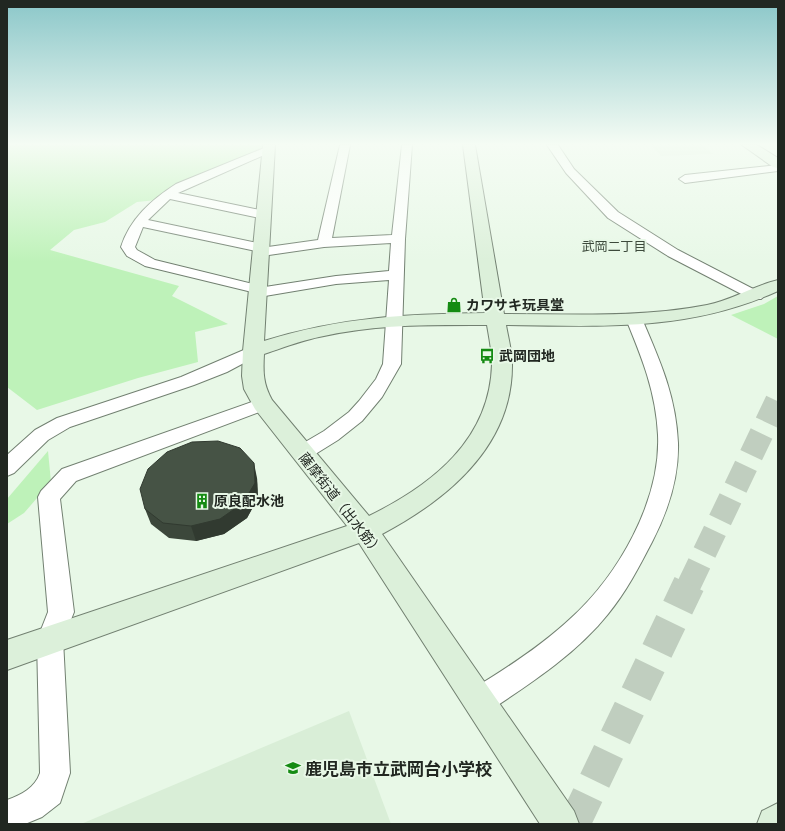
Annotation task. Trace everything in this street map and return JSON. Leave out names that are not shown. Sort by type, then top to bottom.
[{"type":"street","points":[[187,184],[168,195],[150,210],[130,237],[128,247],[132,253],[140,259],[150,263],[259,290],[336,280],[396,275]]},
{"type":"street","name":"薩摩街道（出水筋）","points":[[266,184],[253,351],[252,376],[255,389],[263,404],[365,530],[561,824]]},
{"type":"street","points":[[324,243],[337,184]]},
{"type":"street","points":[[302,453],[328,438],[352,420],[370,402],[384,383],[392,364],[398,238],[403,184]]},
{"type":"street","points":[[7,655],[365,530],[394,516],[433,491],[451,476],[477,446],[486,431],[495,408],[502,377],[502,363],[494,319],[475,184]]},
{"type":"street","points":[[582,184],[613,215],[673,253],[756,296]]},
{"type":"street","points":[[168,195],[264,215]]},
{"type":"street","points":[[141,223],[262,250],[324,243],[398,238]]},
{"type":"street","points":[[7,468],[35,440],[48,430],[87,414],[178,385],[229,366],[253,351],[321,331],[394,321],[634,319],[676,316],[713,309],[756,296],[778,285]]},
{"type":"street","points":[[479,701],[519,675],[556,648],[592,615],[614,587],[652,520],[663,489],[668,454],[666,423],[658,378],[634,319]]},
{"type":"street","points":[[7,816],[31,806],[49,792],[55,773],[50,640],[61,612],[49,497],[69,475],[263,404]]},
{"type":"shaded area","name":"鹿児島市立武岡台小学校","points":[[349,711],[391,824],[81,824]]},
{"type":"green space","points":[[7,184],[192,184],[157,200],[137,202],[105,222],[74,230],[50,250],[179,286],[172,296],[228,324],[195,332],[198,362],[138,378],[37,410],[7,387]]},
{"type":"green space","points":[[778,296],[778,339],[731,315],[764,304]]},
{"type":"green space","points":[[48,451],[51,482],[24,513],[7,524],[7,499]]},
{"type":"building","name":"原良配水池","points":[[218,441],[240,448],[254,463],[255,483],[243,503],[220,519],[191,526],[163,523],[145,509],[140,489],[148,469],[167,452],[192,442]]},
{"type":"tunnel","points":[[689,585],[778,399]]},
{"type":"tunnel","points":[[574,824],[689,584]]},
{"type":"place","name":"カワサキ玩具堂","points":[[454,305]]},
{"type":"place","name":"武岡団地","points":[[487,356]]},
{"type":"place","name":"原良配水池","points":[[202,501]]},
{"type":"place","name":"鹿児島市立武岡台小学校","points":[[293,768]]},
{"type":"district","name":"武岡二丁目","points":[[614,246]]}]
